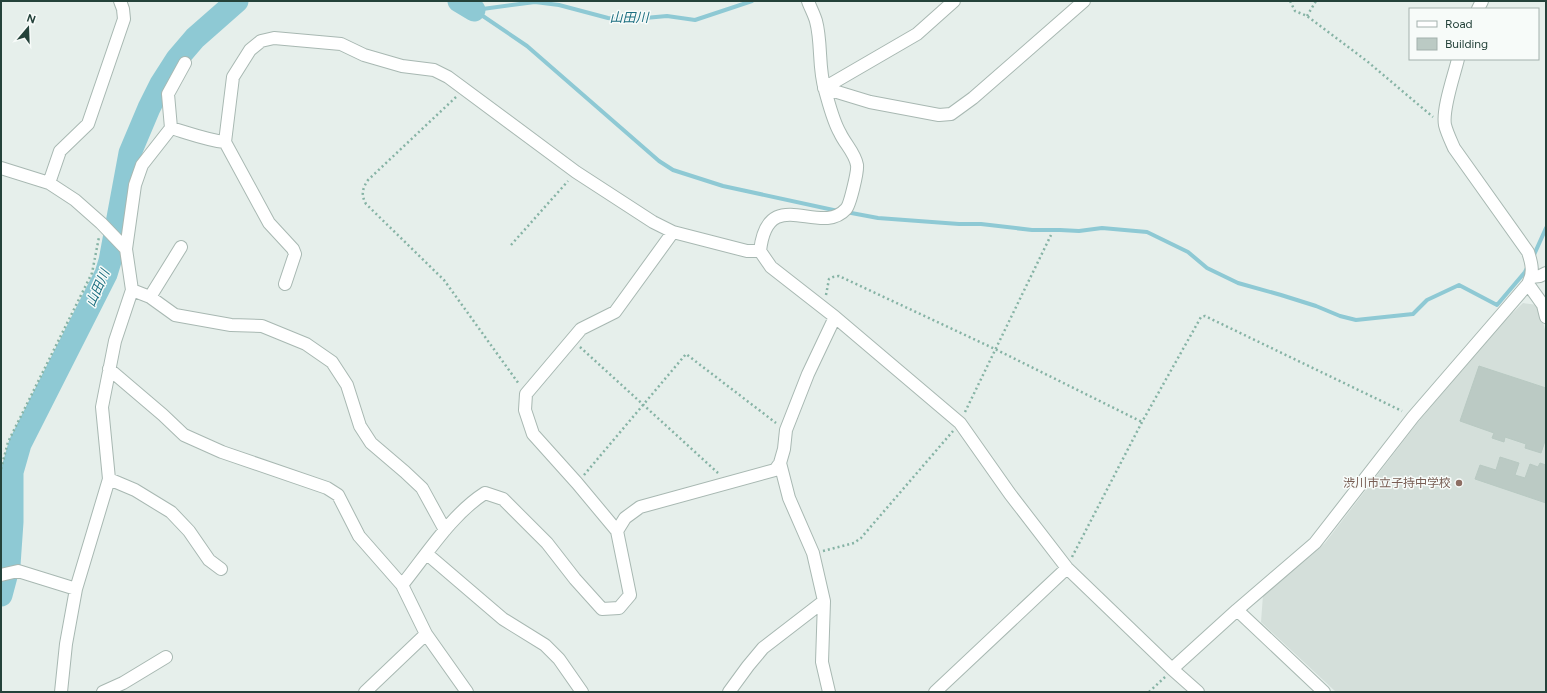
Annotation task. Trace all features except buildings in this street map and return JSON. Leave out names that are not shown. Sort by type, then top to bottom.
[{"type":"street","points":[[49,183],[60,151],[88,124],[124,19],[120,1]]},
{"type":"street","points":[[808,1],[816,21],[824,88],[839,133],[854,156],[857,167],[848,208],[837,217],[824,218],[787,214],[773,220],[764,228],[760,250],[771,267],[835,317],[960,423],[1010,494],[1067,568],[1172,670],[1198,692]]},
{"type":"street","points":[[824,88],[917,34],[954,1]]},
{"type":"street","points":[[824,88],[870,102],[939,115],[951,114],[973,98],[1084,1]]},
{"type":"street","points":[[285,284],[295,254],[293,249],[269,223],[225,142],[233,77],[250,50],[261,41],[274,38],[341,44],[364,55],[402,66],[434,70],[448,77],[576,172],[672,232],[747,251],[760,250]]},
{"type":"street","points":[[1458,60],[1445,110],[1445,124],[1454,148],[1528,252],[1531,276],[1543,305],[1546,317]]},
{"type":"street","points":[[61,692],[66,644],[76,589],[109,479],[102,408],[115,341],[132,290],[126,249],[135,185],[142,165],[171,128],[168,94],[185,64]]},
{"type":"street","points":[[171,128],[193,134],[209,141],[225,142]]},
{"type":"street","points":[[2,170],[49,183],[75,200],[102,223],[126,249]]},
{"type":"street","points":[[402,585],[445,530],[474,500],[485,493],[503,499],[547,543],[575,579],[602,609],[619,608],[630,595],[617,531],[533,434],[525,410],[526,394],[581,329],[615,312],[672,232]]},
{"type":"street","points":[[150,297],[182,247]]},
{"type":"street","points":[[1172,670],[1237,610],[1315,543],[1413,416],[1531,276],[1540,276],[1546,273]]},
{"type":"street","points":[[132,290],[150,297],[175,314],[231,325],[262,326],[306,344],[332,362],[347,386],[360,426],[371,443],[422,488],[445,530]]},
{"type":"street","points":[[617,531],[625,518],[640,508],[775,470],[780,463],[784,449],[786,430],[808,374],[835,317]]},
{"type":"street","points":[[109,369],[184,435],[222,452],[327,488],[338,495],[358,536],[402,585],[426,634],[467,692]]},
{"type":"street","points":[[780,463],[789,498],[813,553],[824,601],[822,662],[829,692]]},
{"type":"street","points":[[109,479],[135,490],[171,512],[189,531],[209,560],[222,569]]},
{"type":"street","points":[[427,554],[503,619],[544,645],[559,659],[582,692]]},
{"type":"street","points":[[935,692],[1067,568]]},
{"type":"street","points":[[1,575],[18,571],[76,589]]},
{"type":"street","points":[[729,692],[763,648],[824,601]]},
{"type":"street","points":[[1237,610],[1324,692]]},
{"type":"street","points":[[365,692],[426,634]]},
{"type":"street","points":[[103,692],[123,683],[166,657]]},
{"type":"path","points":[[1290,1],[1295,11],[1306,16],[1368,62],[1438,121],[1445,124]]},
{"type":"path","points":[[1306,16],[1316,1]]},
{"type":"path","points":[[464,89],[368,180],[362,189],[362,197],[366,204],[444,280],[526,394]]},
{"type":"path","points":[[511,245],[576,172]]},
{"type":"path","points":[[1,470],[8,442],[92,273],[102,223]]},
{"type":"path","points":[[824,309],[829,280],[833,277],[839,276],[995,349],[1142,422]]},
{"type":"path","points":[[1067,568],[1142,422],[1201,317],[1205,316],[1413,416]]},
{"type":"path","points":[[571,340],[729,483]]},
{"type":"path","points":[[577,483],[686,354],[786,430]]},
{"type":"path","points":[[1149,692],[1172,670]]},
{"type":"shaded area","name":"渋川市立子持中学校","points":[[1523,303],[1538,305],[1546,333],[1546,692],[1336,692],[1261,622],[1263,595],[1325,543],[1418,422],[1493,332]]},
{"type":"waterway","name":"山田川","points":[[1,595],[9,565],[12,522],[12,472],[20,444],[106,274],[110,261],[130,153],[149,108],[161,84],[177,59],[195,38],[237,1]]},
{"type":"waterway","name":"山田川","points":[[459,1],[474,10]]},
{"type":"waterway","name":"山田川","points":[[475,10],[535,2],[559,5],[608,18],[623,20],[667,16],[695,20],[752,1]]},
{"type":"waterway","points":[[474,10],[527,46],[659,161],[673,170],[723,186],[838,211]]},
{"type":"waterway","points":[[846,212],[878,218],[959,224],[981,224],[1032,230],[1079,231],[1102,228],[1147,232],[1188,252],[1207,268],[1238,283],[1281,295],[1316,306],[1340,316],[1356,320],[1413,314],[1427,300],[1459,285],[1497,305],[1525,272],[1528,266]]},
{"type":"waterway","points":[[1533,257],[1546,228]]},
{"type":"place","name":"渋川市立子持中学校","points":[[1459,483]]}]
